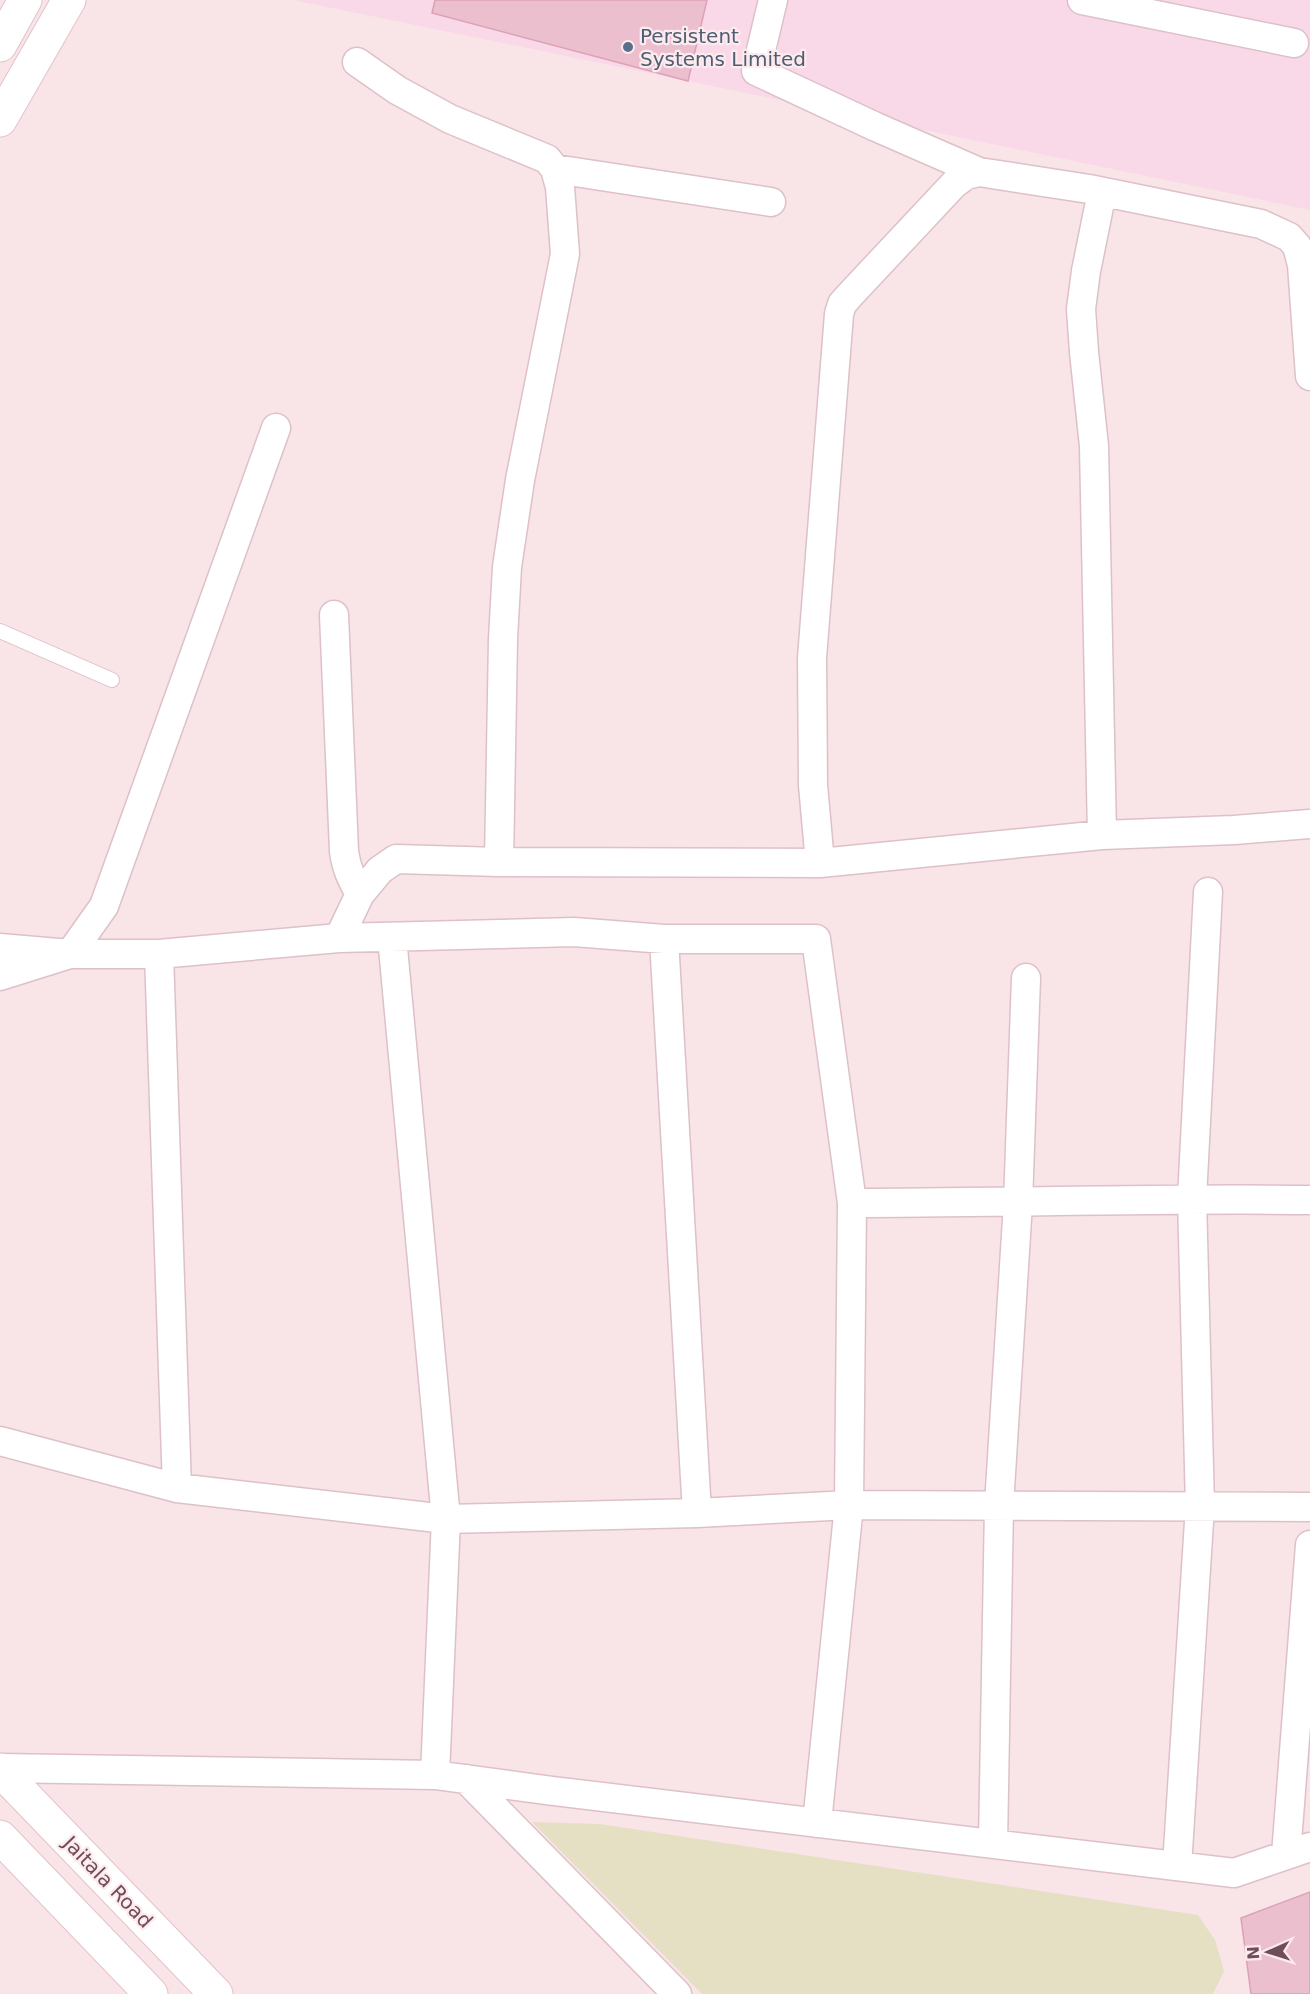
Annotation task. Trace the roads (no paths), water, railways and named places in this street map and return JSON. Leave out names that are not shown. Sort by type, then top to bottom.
[{"type":"main road","points":[[0,45],[25,0]]},
{"type":"main road","points":[[0,120],[69,0]]},
{"type":"main road","name":"Jaitala Road","points":[[0,1769],[216,1994]]},
{"type":"main road","points":[[0,1837],[151,1994]]},
{"type":"street","points":[[773,0],[756,71],[876,127],[980,172],[1102,192],[1261,224],[1304,246],[1302,265],[1310,376]]},
{"type":"street","points":[[1082,0],[1294,43]]},
{"type":"street","points":[[357,62],[397,90],[450,119],[547,159],[555,169],[560,187],[565,254],[520,480],[507,567],[503,651],[500,862]]},
{"type":"street","points":[[555,169],[771,202]]},
{"type":"street","points":[[820,863],[813,785],[812,658],[839,314],[842,304],[849,296],[954,184],[966,175],[980,172]]},
{"type":"street","points":[[1102,192],[1081,309],[1083,352],[1094,446],[1102,835]]},
{"type":"street","points":[[0,976],[70,954],[104,906],[276,428]]},
{"type":"street","points":[[334,615],[344,851],[346,865],[360,894]]},
{"type":"street","points":[[339,938],[360,894],[380,870],[396,859],[500,862],[820,863],[1102,835],[1234,830],[1310,824]]},
{"type":"street","points":[[1177,1866],[1200,1506],[1192,1198],[1208,892]]},
{"type":"street","points":[[0,948],[70,954],[159,954],[339,938],[573,932],[664,939],[816,939],[852,1203],[849,1505],[818,1823]]},
{"type":"street","points":[[392,937],[446,1520],[435,1775]]},
{"type":"street","points":[[664,939],[697,1513]]},
{"type":"street","points":[[159,954],[177,1488]]},
{"type":"street","points":[[993,1844],[999,1505],[1018,1203],[1026,978]]},
{"type":"street","points":[[852,1203],[1018,1203],[1192,1198],[1310,1200]]},
{"type":"street","points":[[0,1441],[177,1488],[446,1520],[697,1513],[849,1505],[1310,1506]]},
{"type":"street","points":[[0,1769],[435,1775],[1234,1873],[1298,1851],[1310,1545]]},
{"type":"street","points":[[466,1779],[677,1994]]},
{"type":"lane","points":[[0,631],[112,680]]},
{"type":"place","name":"Persistent Systems Limited","points":[[628,47]]}]
